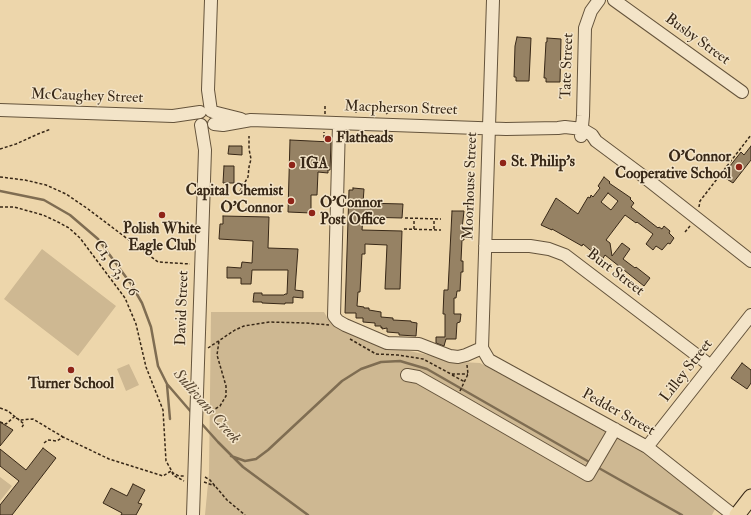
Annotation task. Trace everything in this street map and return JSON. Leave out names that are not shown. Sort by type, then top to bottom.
[{"type":"main road","points":[[737,515],[751,497]]},
{"type":"street","name":"David Street","points":[[193,515],[195,444],[200,414],[205,150],[210,135],[206,118],[211,0]]},
{"type":"street","name":"Moorhouse Street","points":[[482,348],[493,0]]},
{"type":"street","name":"Tate Street","points":[[581,133],[585,28],[590,11],[599,0]]},
{"type":"street","name":"Busby Street","points":[[614,0],[742,92]]},
{"type":"street","name":"McCaughey Street","points":[[0,110],[206,118]]},
{"type":"street","name":"Macpherson Street","points":[[206,118],[223,125],[244,120],[489,128],[558,128],[564,132],[581,133],[589,141],[596,141],[643,176],[751,261]]},
{"type":"street","points":[[340,124],[334,316],[347,331],[387,343],[419,344],[450,356],[458,357],[482,348]]},
{"type":"street","name":"Burt Street","points":[[485,246],[536,247],[549,249],[565,255],[711,366]]},
{"type":"street","name":"Lilley Street","points":[[647,447],[751,315]]},
{"type":"street","name":"Pedder Street","points":[[482,348],[489,360],[647,447],[734,515]]},
{"type":"street","points":[[407,375],[418,377],[456,396],[588,475],[615,429]]},
{"type":"path","points":[[325,106],[325,118]]},
{"type":"path","points":[[0,149],[51,129]]},
{"type":"path","points":[[324,130],[324,138]]},
{"type":"path","points":[[700,201],[751,135]]},
{"type":"path","points":[[240,190],[247,180],[248,167],[251,159],[249,136]]},
{"type":"path","points":[[0,176],[46,185],[66,194],[88,208],[158,262],[190,264]]},
{"type":"path","name":"C1, C3, C6","points":[[0,207],[14,207],[43,215],[56,220],[69,228],[80,238],[125,298],[136,324],[146,367],[161,402],[164,418],[165,455],[171,471]]},
{"type":"path","points":[[404,218],[441,219]]},
{"type":"path","points":[[414,218],[414,229]]},
{"type":"path","points":[[434,219],[434,230]]},
{"type":"path","points":[[685,232],[692,223]]},
{"type":"path","points":[[404,229],[441,230]]},
{"type":"path","points":[[205,350],[235,330],[244,326],[270,322],[324,324],[347,331],[357,343],[376,354],[398,355],[423,359],[464,382]]},
{"type":"path","points":[[200,414],[220,406],[226,396],[226,386],[217,355],[219,341]]},
{"type":"path","points":[[456,396],[468,374],[466,360]]},
{"type":"path","points":[[451,374],[468,374]]},
{"type":"path","points":[[0,408],[24,424],[22,427]]},
{"type":"path","points":[[15,417],[22,420],[33,419],[64,437],[109,459],[163,476],[171,471]]},
{"type":"path","points":[[0,422],[6,424],[15,417]]},
{"type":"path","points":[[44,443],[48,440],[57,441],[64,437]]},
{"type":"path","points":[[171,471],[179,476],[194,480],[207,477],[227,500],[245,515]]},
{"type":"path","points":[[171,471],[173,475],[207,482],[216,487]]},
{"type":"shaded area","points":[[42,249],[116,306],[78,356],[4,299]]},
{"type":"shaded area","points":[[211,312],[324,312],[327,317],[329,316],[396,348],[460,362],[480,363],[643,453],[715,509],[712,515],[205,515],[209,473]]},
{"type":"shaded area","points":[[129,364],[139,385],[126,391],[117,369]]},
{"type":"shaded area","points":[[0,477],[12,486],[0,501]]},
{"type":"building","points":[[517,37],[531,38],[529,81],[516,81],[516,77],[514,77],[515,46]]},
{"type":"building","points":[[547,38],[561,39],[560,82],[546,82],[546,78],[544,78]]},
{"type":"building","points":[[290,140],[331,142],[330,170],[328,170],[328,173],[318,172],[317,195],[311,195],[311,213],[288,212]]},
{"type":"building","points":[[229,146],[242,146],[242,155],[228,154]]},
{"type":"building","points":[[751,146],[751,160],[733,183],[722,176],[741,152],[744,155]]},
{"type":"building","points":[[224,166],[234,166],[234,183],[223,183]]},
{"type":"building","points":[[604,177],[610,182],[609,183],[631,198],[630,199],[634,203],[631,207],[658,228],[659,227],[662,229],[664,226],[670,231],[669,233],[674,238],[670,244],[668,243],[662,250],[656,246],[653,250],[646,244],[653,234],[625,215],[606,240],[610,243],[612,256],[622,243],[630,249],[623,259],[650,278],[644,286],[605,255],[602,260],[583,244],[582,246],[552,229],[541,225],[556,198],[578,214],[588,197],[590,198],[591,195],[593,197],[600,188],[598,186]],"holes":[[[608,193],[618,201],[611,210],[601,202]]]},
{"type":"building","points":[[353,188],[364,189],[363,203],[403,204],[402,218],[363,217],[362,230],[402,231],[400,289],[385,289],[387,245],[365,244],[365,254],[362,254],[360,292],[358,292],[357,306],[381,312],[381,317],[417,323],[416,336],[399,335],[399,333],[387,332],[387,328],[382,329],[381,326],[375,326],[375,323],[363,322],[363,318],[356,318],[356,313],[345,313],[349,190],[353,190]]},
{"type":"building","points":[[452,211],[464,211],[462,229],[464,230],[464,240],[462,240],[461,261],[463,261],[463,272],[461,272],[460,291],[457,291],[456,298],[454,298],[454,314],[461,314],[460,322],[457,323],[456,339],[446,339],[444,346],[436,343],[436,337],[445,337],[445,314],[443,314],[444,290],[448,290]]},
{"type":"building","points":[[223,216],[269,217],[268,248],[298,249],[295,290],[303,291],[303,298],[293,297],[293,303],[285,304],[253,302],[254,293],[262,293],[262,295],[287,294],[288,270],[252,270],[251,284],[241,284],[241,278],[227,278],[227,267],[241,268],[242,262],[252,263],[253,241],[219,239],[220,224],[223,224]]},
{"type":"building","points":[[742,363],[751,370],[751,383],[747,389],[731,378]]},
{"type":"building","points":[[0,422],[13,430],[0,446]]},
{"type":"building","points":[[43,448],[56,458],[12,515],[0,515],[0,505],[19,481],[0,466],[0,449],[26,470]]},
{"type":"building","points":[[133,484],[145,490],[138,503],[142,504],[136,515],[121,515],[122,513],[103,503],[111,488],[127,496]]},
{"type":"waterway","name":"Sullivans Creek","points":[[0,191],[44,200],[70,215],[98,239],[131,284],[142,303],[151,327],[158,366],[167,384],[192,413]]},
{"type":"waterway","points":[[231,456],[245,461],[256,459],[268,450],[342,381],[361,369],[381,362],[400,361],[427,369],[591,463]]},
{"type":"waterway","points":[[167,385],[170,419]]},
{"type":"waterway","name":"Sullivans Creek","points":[[201,423],[243,467],[308,515]]},
{"type":"waterway","points":[[597,467],[682,515]]},
{"type":"place","name":"Flatheads","points":[[328,139]]},
{"type":"place","name":"St. Philip's","points":[[503,163]]},
{"type":"place","name":"IGA","points":[[292,165]]},
{"type":"place","name":"O'Connor Cooperative School","points":[[739,167]]},
{"type":"place","name":"Capital Chemist O'Connor","points":[[291,201]]},
{"type":"place","name":"O'Connor Post Office","points":[[312,213]]},
{"type":"place","name":"Polish White Eagle Club","points":[[162,215]]},
{"type":"place","name":"Turner School","points":[[71,370]]}]
